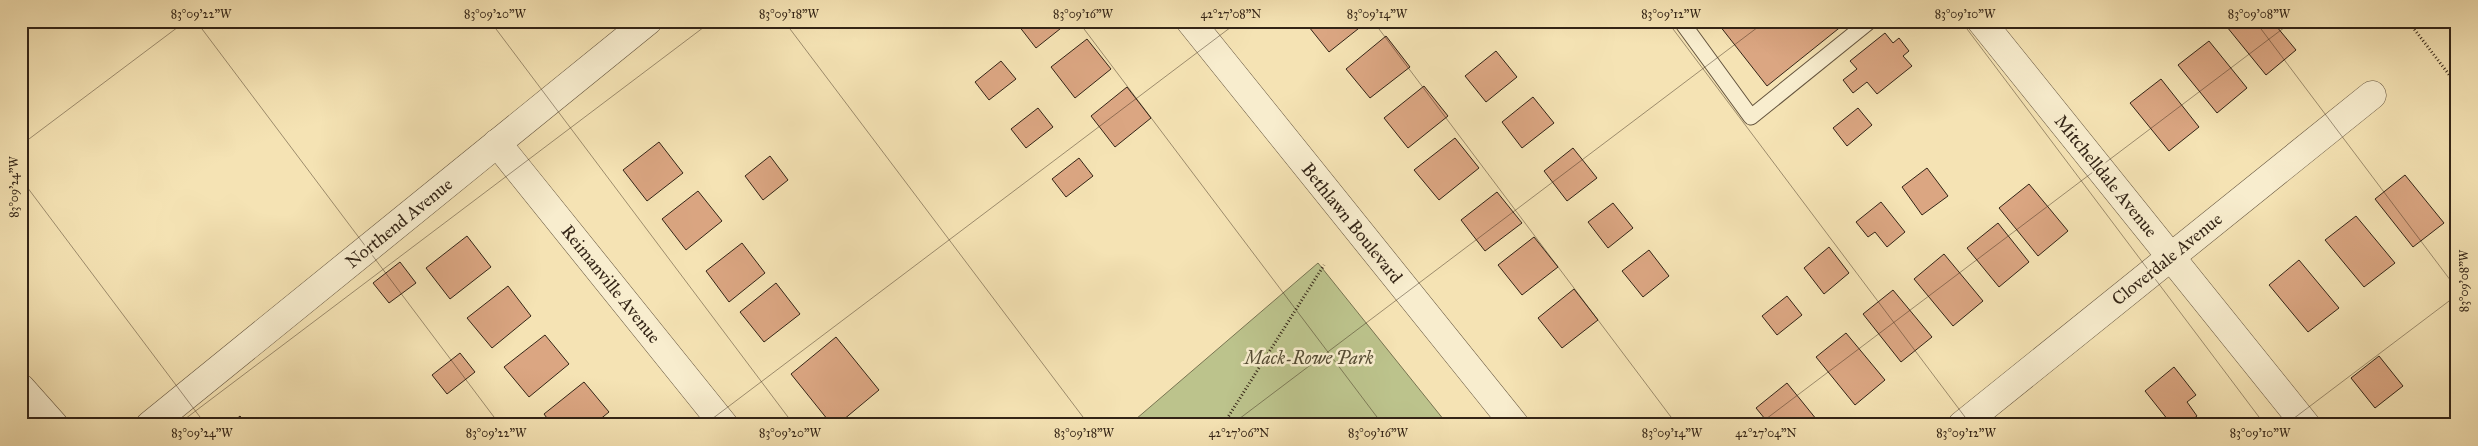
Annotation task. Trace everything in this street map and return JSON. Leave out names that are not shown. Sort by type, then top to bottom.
[{"type":"street","name":"Northend Avenue","points":[[150,425],[648,21]]},
{"type":"street","name":"Bethlawn Boulevard","points":[[1190,21],[1515,425]]},
{"type":"street","name":"Mitchelldale Avenue","points":[[1981,21],[2306,425]]},
{"type":"street","name":"Cloverdale Avenue","points":[[1962,425],[2372,94]]},
{"type":"street","name":"Reimanville Avenue","points":[[497,143],[724,425]]},
{"type":"street","points":[[21,388],[54,425]]},
{"type":"lane","points":[[1681,21],[1751,117],[1870,21]]},
{"type":"path","points":[[2408,21],[2457,85]]},
{"type":"path","points":[[1223,425],[1324,265]]},
{"type":"green space","name":"Mack-Rowe Park","points":[[1318,263],[1448,425],[1129,425]]},
{"type":"building","points":[[1015,21],[1070,21],[1036,48]]},
{"type":"building","points":[[1306,21],[1368,21],[1329,52]]},
{"type":"building","points":[[1716,21],[1774,21],[1776,24],[1779,21],[1848,21],[1767,86]]},
{"type":"building","points":[[2235,21],[2272,21],[2296,50],[2266,75],[2227,27]]},
{"type":"building","points":[[1885,33],[1893,43],[1899,38],[1909,51],[1903,56],[1912,66],[1877,94],[1867,82],[1853,93],[1843,80],[1857,69],[1850,61]]},
{"type":"building","points":[[1386,36],[1410,67],[1370,98],[1346,69]]},
{"type":"building","points":[[1087,39],[1111,69],[1075,98],[1051,67]]},
{"type":"building","points":[[2209,41],[2247,88],[2217,113],[2178,65]]},
{"type":"building","points":[[1496,51],[1517,77],[1486,102],[1465,76]]},
{"type":"building","points":[[1001,61],[1016,79],[989,100],[975,82]]},
{"type":"building","points":[[2161,79],[2199,127],[2169,151],[2130,103]]},
{"type":"building","points":[[1424,86],[1448,116],[1408,148],[1384,118]]},
{"type":"building","points":[[1127,87],[1151,118],[1115,147],[1091,116]]},
{"type":"building","points":[[1533,97],[1554,123],[1522,148],[1502,122]]},
{"type":"building","points":[[1038,108],[1053,127],[1026,148],[1011,129]]},
{"type":"building","points":[[1858,108],[1872,125],[1847,146],[1833,128]]},
{"type":"building","points":[[1455,138],[1479,168],[1439,200],[1414,170]]},
{"type":"building","points":[[659,142],[683,173],[647,201],[623,170]]},
{"type":"building","points":[[1573,148],[1597,178],[1567,201],[1544,171]]},
{"type":"building","points":[[770,156],[788,180],[763,200],[745,176]]},
{"type":"building","points":[[1079,158],[1093,176],[1066,197],[1052,179]]},
{"type":"building","points":[[1927,168],[1948,196],[1922,215],[1902,187]]},
{"type":"building","points":[[2405,175],[2444,223],[2413,247],[2375,199]]},
{"type":"building","points":[[2029,184],[2068,231],[2038,256],[1999,208]]},
{"type":"building","points":[[698,191],[722,221],[686,250],[662,219]]},
{"type":"building","points":[[1497,192],[1522,223],[1485,251],[1461,220]]},
{"type":"building","points":[[1881,202],[1905,232],[1887,247],[1875,232],[1868,237],[1856,222]]},
{"type":"building","points":[[1613,203],[1633,228],[1608,248],[1588,222]]},
{"type":"building","points":[[2356,216],[2395,263],[2364,287],[2325,240]]},
{"type":"building","points":[[1998,223],[2029,262],[1999,287],[1967,248]]},
{"type":"building","points":[[467,236],[491,267],[450,299],[426,268]]},
{"type":"building","points":[[1534,237],[1558,267],[1522,295],[1498,265]]},
{"type":"building","points":[[742,243],[765,273],[729,302],[706,271]]},
{"type":"building","points":[[1829,247],[1849,273],[1824,294],[1804,268]]},
{"type":"building","points":[[1649,250],[1669,276],[1643,297],[1622,271]]},
{"type":"building","points":[[1944,254],[1983,301],[1953,326],[1914,279]]},
{"type":"building","points":[[2299,260],[2339,308],[2308,332],[2269,285]]},
{"type":"building","points":[[400,262],[416,283],[389,303],[373,283]]},
{"type":"building","points":[[776,283],[800,314],[764,342],[740,312]]},
{"type":"building","points":[[508,286],[531,316],[492,348],[467,318]]},
{"type":"building","points":[[1574,289],[1598,320],[1562,348],[1538,318]]},
{"type":"building","points":[[1893,290],[1932,337],[1901,362],[1863,314]]},
{"type":"building","points":[[1787,296],[1802,315],[1777,335],[1762,316]]},
{"type":"building","points":[[1846,333],[1885,380],[1855,405],[1816,357]]},
{"type":"building","points":[[545,335],[569,364],[529,397],[504,367]]},
{"type":"building","points":[[836,337],[879,390],[837,425],[832,425],[791,374]]},
{"type":"building","points":[[460,353],[475,372],[447,394],[432,375]]},
{"type":"building","points":[[2379,356],[2403,386],[2375,408],[2351,378]]},
{"type":"building","points":[[2174,367],[2196,395],[2187,402],[2197,416],[2186,425],[2172,425],[2145,391]]},
{"type":"building","points":[[584,382],[609,412],[593,425],[552,425],[544,414]]},
{"type":"building","points":[[1787,383],[1821,425],[1770,425],[1756,408]]},
{"type":"building","points":[[240,416],[247,425],[229,425]]}]
